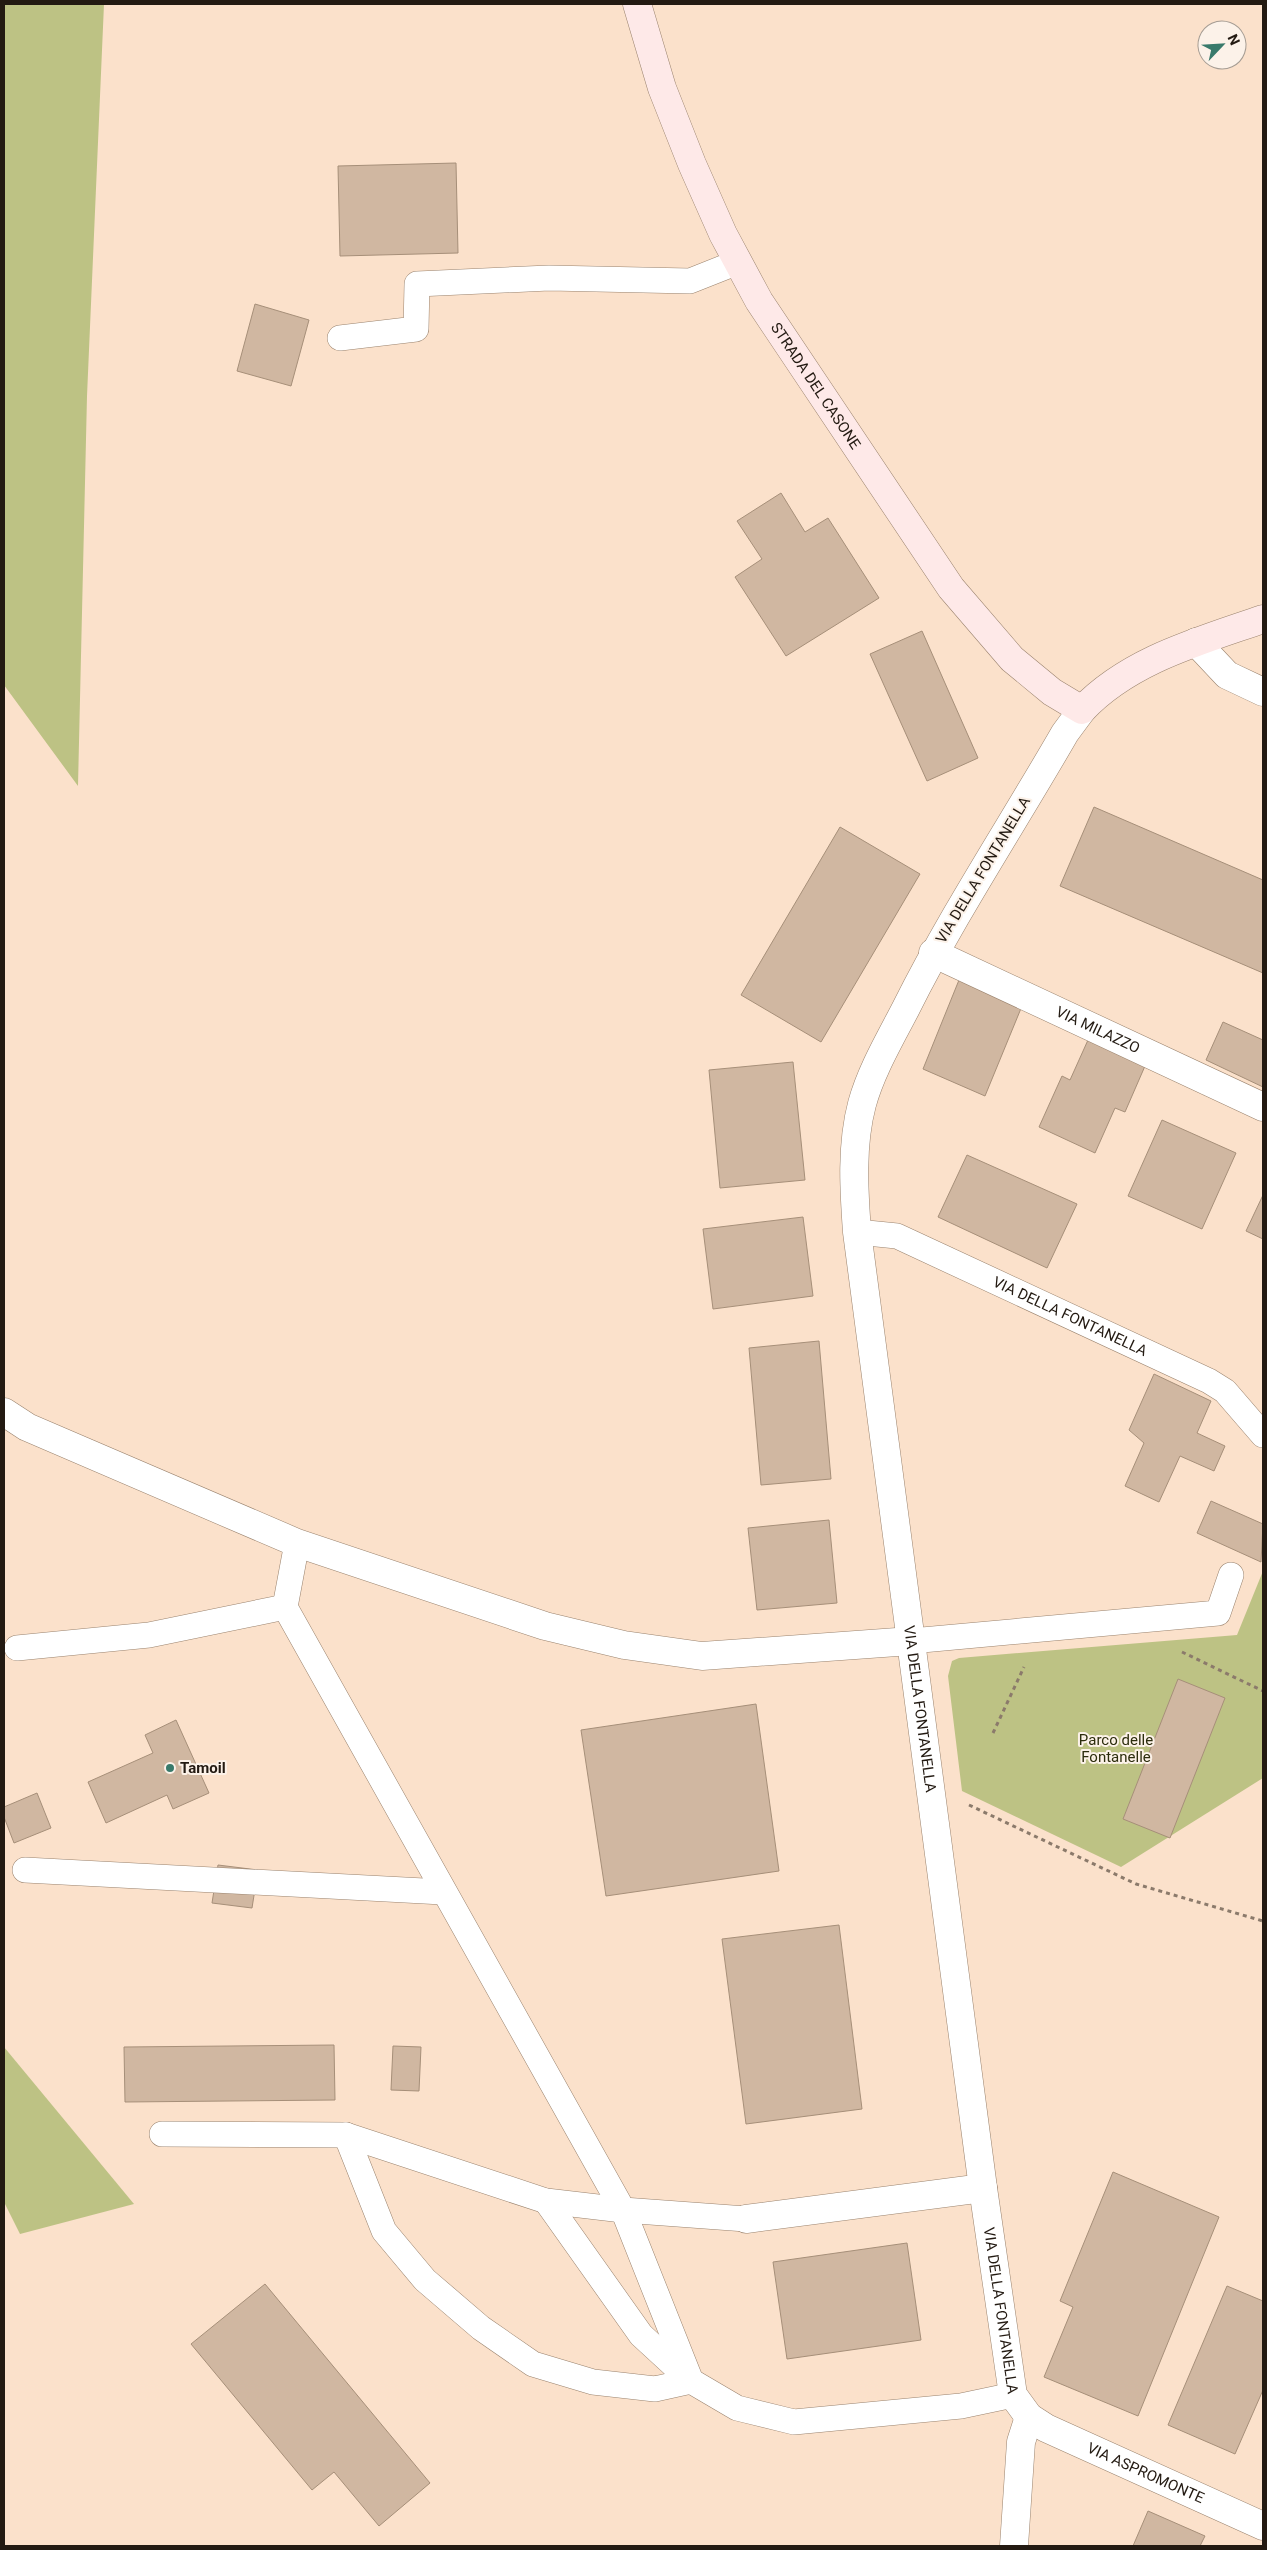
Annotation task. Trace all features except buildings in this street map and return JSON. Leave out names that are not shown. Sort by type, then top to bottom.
[{"type":"street","name":"STRADA DEL CASONE","points":[[637,4],[662,88],[692,164],[738,262],[759,301],[951,588],[1012,660],[1052,692],[1082,710]]},
{"type":"street","name":"VIA DELLA FONTANELLA","points":[[1029,2417],[1013,2395],[983,2188],[857,1232],[854,1182],[856,1146],[862,1104],[878,1062],[933,953],[1065,733],[1082,710],[1094,697],[1130,671],[1196,642],[1263,619]]},
{"type":"street","points":[[1196,642],[1227,675],[1263,692]]},
{"type":"street","name":"VIA MILAZZO","points":[[933,953],[1263,1107]]},
{"type":"street","points":[[4,1412],[27,1427],[297,1543],[545,1626],[624,1645],[702,1656],[911,1641]]},
{"type":"street","points":[[746,2219],[983,2188]]},
{"type":"street","points":[[1014,2546],[1021,2442],[1029,2417]]},
{"type":"street","name":"VIA ASPROMONTE","points":[[1029,2417],[1046,2428],[1263,2526]]},
{"type":"lane","points":[[340,338],[416,329],[417,284],[549,278],[690,281],[738,262]]},
{"type":"lane","name":"VIA DELLA FONTANELLA","points":[[857,1232],[897,1236],[1210,1381],[1225,1391],[1263,1435]]},
{"type":"lane","points":[[297,1543],[285,1607],[443,1892],[623,2210],[691,2381]]},
{"type":"lane","points":[[911,1641],[1218,1613],[1231,1575]]},
{"type":"lane","points":[[17,1648],[149,1635],[285,1607]]},
{"type":"lane","points":[[25,1870],[443,1892]]},
{"type":"lane","points":[[162,2134],[346,2135],[546,2201],[623,2210],[746,2219]]},
{"type":"lane","points":[[346,2135],[384,2231],[424,2280],[481,2328],[533,2364],[593,2382],[655,2389],[691,2381]]},
{"type":"lane","points":[[546,2201],[641,2335],[691,2381],[737,2408],[794,2422],[961,2406],[1013,2395]]},
{"type":"path","points":[[1178,1651],[1263,1691]]},
{"type":"path","points":[[993,1734],[1022,1667],[1032,1666]]},
{"type":"path","points":[[931,1791],[979,1809],[1136,1884],[1263,1921]]},
{"type":"green space","points":[[4,4],[104,4],[87,396],[78,786],[4,685]]},
{"type":"green space","name":"Parco delle Fontanelle","points":[[1263,1571],[1263,1778],[1121,1867],[962,1791],[948,1676],[952,1661],[959,1658],[1237,1635]]},
{"type":"green space","points":[[4,2047],[134,2204],[20,2234],[4,2202]]},
{"type":"place","name":"Tamoil","points":[[170,1768]]}]
